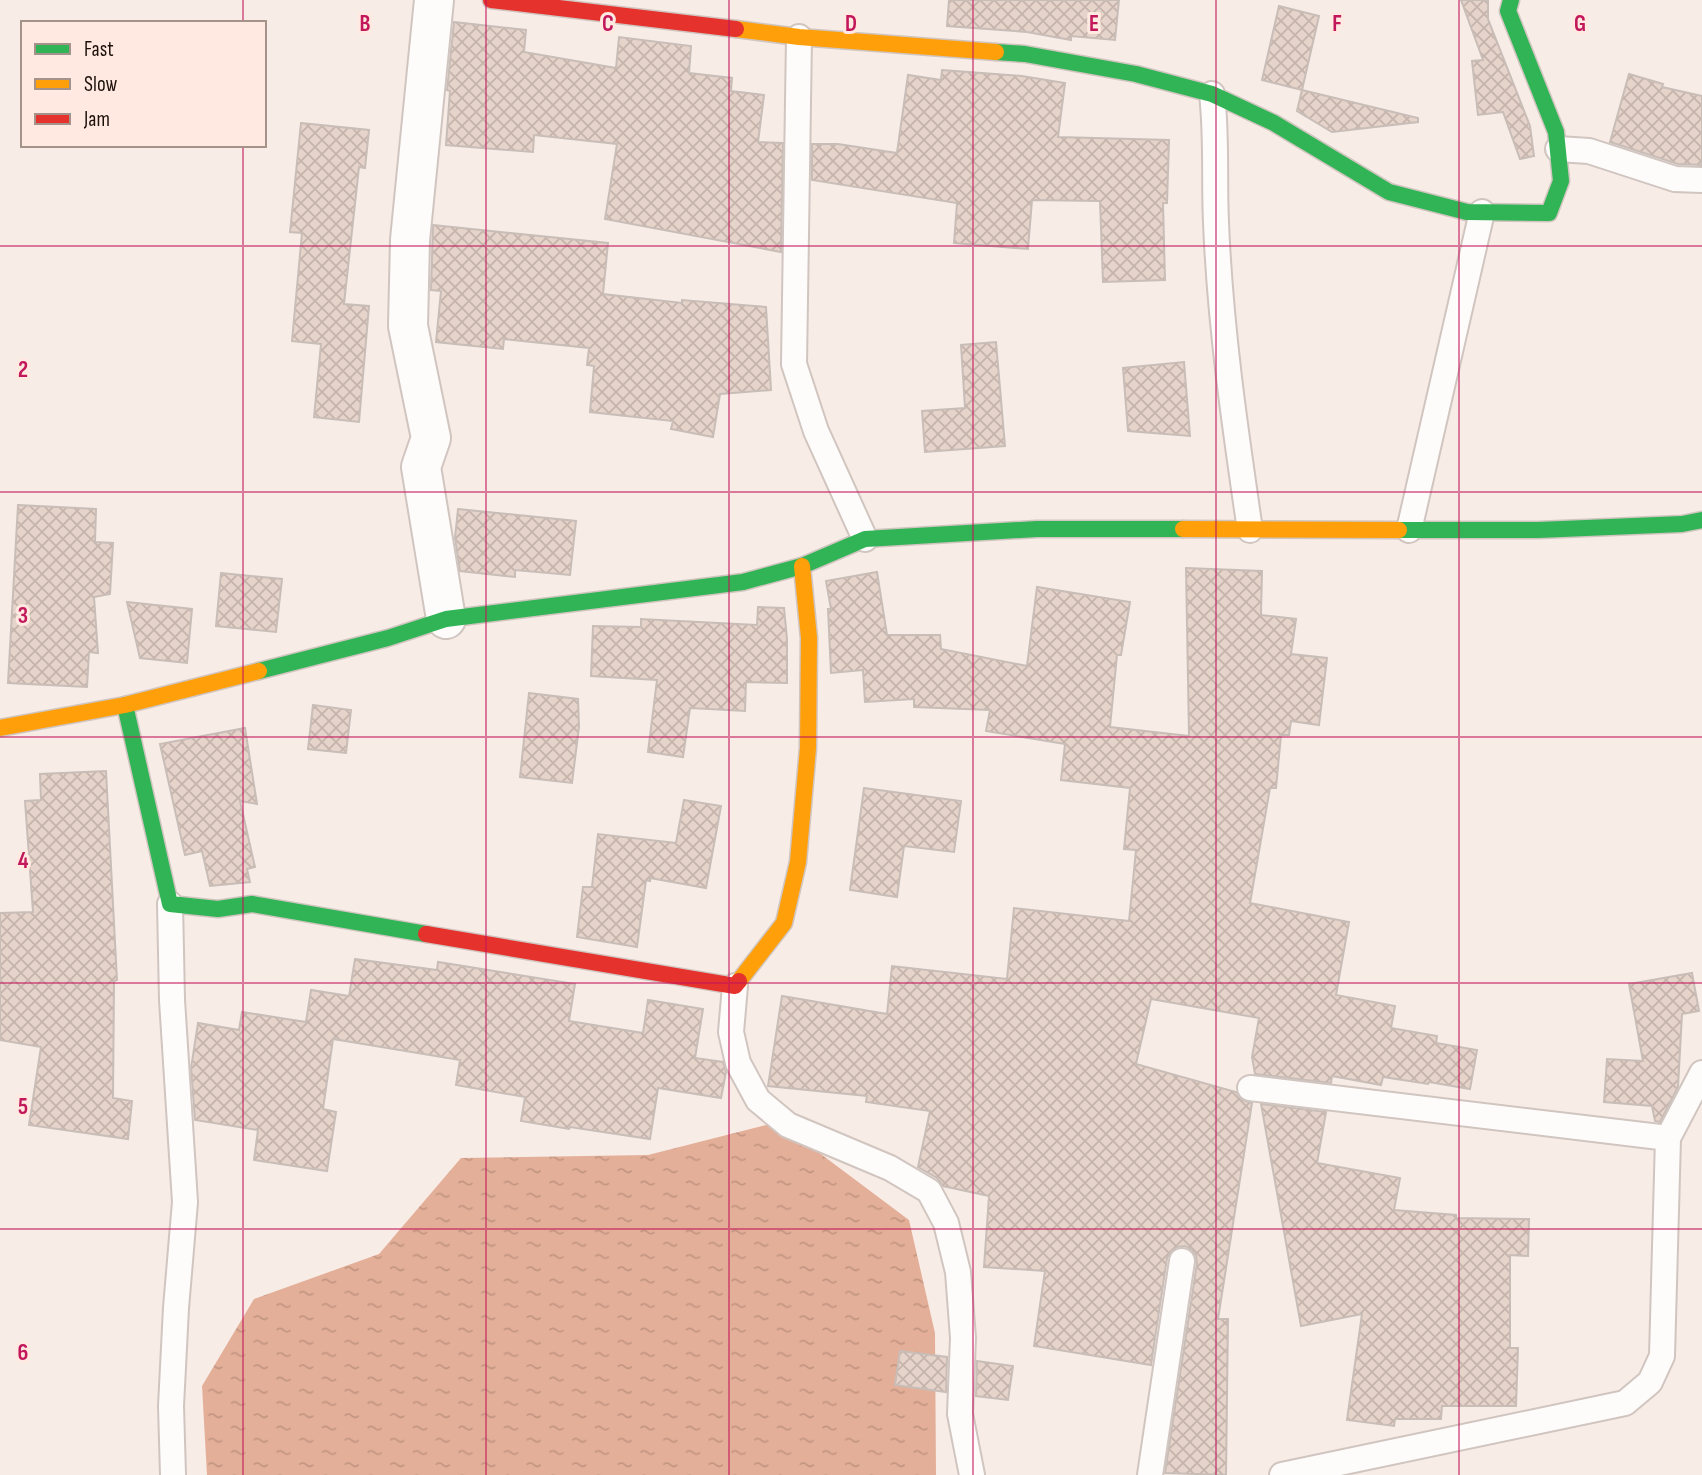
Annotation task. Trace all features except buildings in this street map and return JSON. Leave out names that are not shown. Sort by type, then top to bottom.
[{"type":"street","points":[[434,0],[410,240],[408,326],[431,438],[421,467],[446,619]]},
{"type":"street","points":[[491,0],[799,37],[1025,54],[1136,74],[1212,94],[1274,123],[1389,191],[1467,212],[1549,213],[1561,181],[1556,132],[1508,11],[1511,0]]},
{"type":"street","points":[[0,728],[125,705],[388,638],[446,619],[743,582],[802,566],[865,539],[1037,529],[1564,529],[1682,524],[1702,520]]},
{"type":"street","points":[[125,705],[170,904],[218,909],[252,904],[735,986],[784,923],[798,862],[808,748],[809,638],[802,566]]},
{"type":"lane","points":[[799,37],[794,364],[816,430],[865,539]]},
{"type":"lane","points":[[1212,94],[1216,130],[1216,222],[1230,392],[1250,530]]},
{"type":"lane","points":[[1558,149],[1589,151],[1675,178],[1702,180]]},
{"type":"lane","points":[[1409,530],[1482,212]]},
{"type":"lane","points":[[170,904],[172,1000],[185,1202],[175,1322],[173,1475]]},
{"type":"lane","points":[[735,986],[732,1032],[738,1063],[758,1100],[788,1125],[890,1168],[929,1191],[946,1223],[958,1272],[963,1338],[960,1413],[972,1475]]},
{"type":"lane","points":[[1282,1475],[1625,1403],[1650,1382],[1662,1356],[1668,1138],[1702,1073]]},
{"type":"lane","points":[[1250,1088],[1668,1138]]},
{"type":"lane","points":[[1150,1475],[1182,1261]]},
{"type":"water","points":[[778,1122],[909,1220],[935,1333],[936,1475],[207,1475],[202,1386],[254,1299],[379,1254],[461,1158],[648,1155]]},
{"type":"traffic: fast","points":[[996,52],[1025,54],[1136,74],[1212,94],[1274,123],[1389,192],[1467,212],[1549,213],[1561,181],[1556,132],[1508,11],[1511,0]]},
{"type":"traffic: fast","points":[[1399,530],[1538,530],[1682,524],[1702,520]]},
{"type":"traffic: fast","points":[[259,671],[388,638],[446,619],[743,582],[802,566],[865,539],[1037,529],[1183,529]]},
{"type":"traffic: fast","points":[[125,705],[170,904],[218,909],[252,904],[426,934]]},
{"type":"traffic: slow","points":[[736,29],[799,37],[996,52]]},
{"type":"traffic: slow","points":[[1183,529],[1399,530]]},
{"type":"traffic: slow","points":[[739,981],[784,923],[798,862],[808,748],[809,638],[802,566]]},
{"type":"traffic: slow","points":[[0,728],[125,705],[259,671]]},
{"type":"traffic: jam","points":[[491,0],[736,29]]},
{"type":"traffic: jam","points":[[426,934],[735,986],[739,981]]}]
